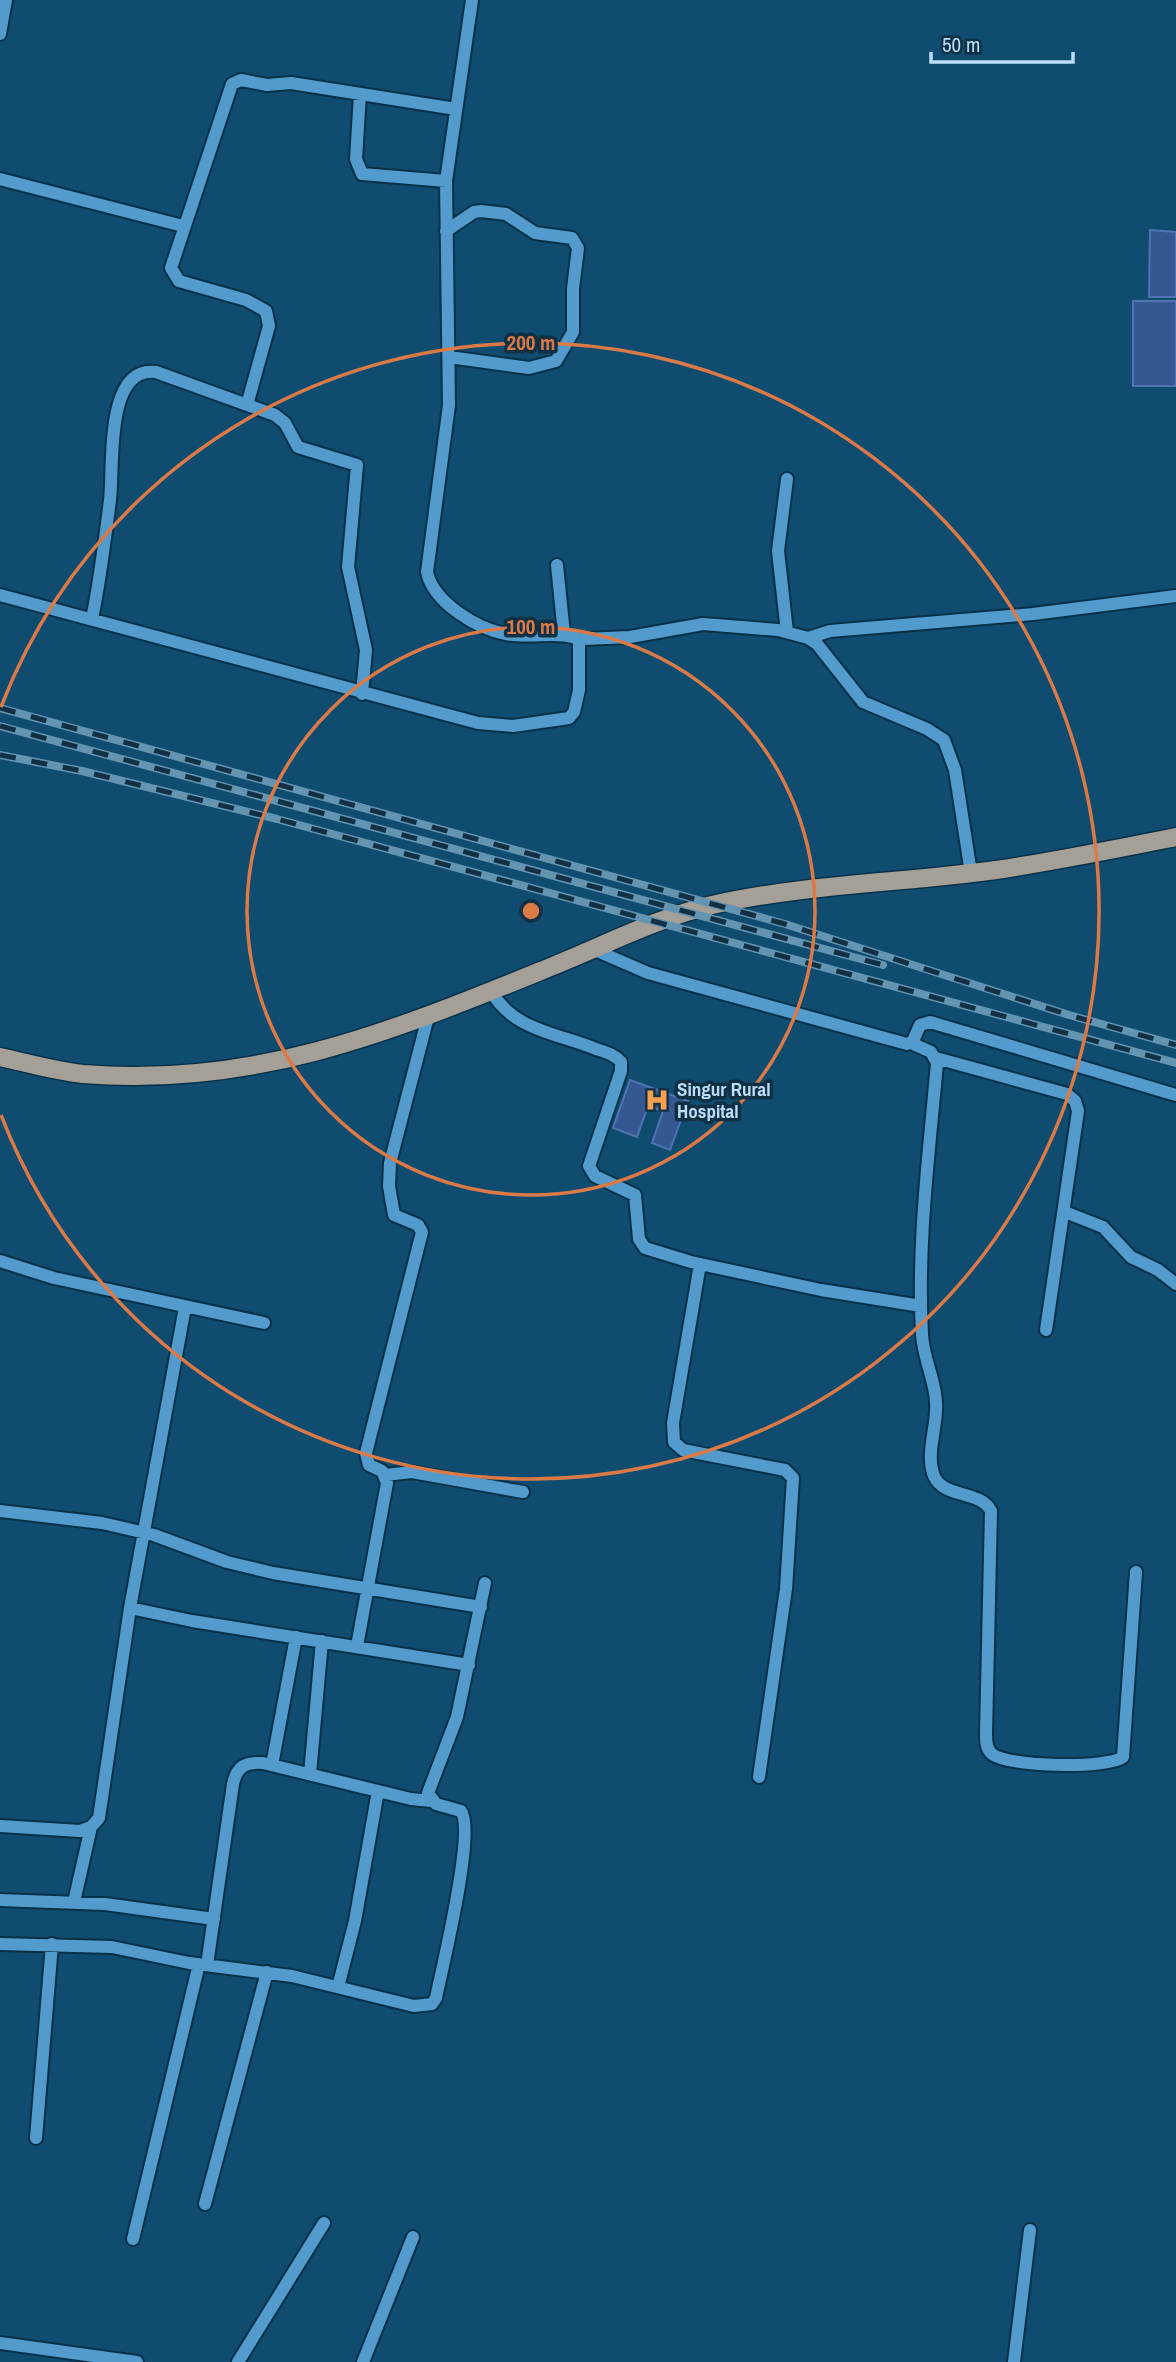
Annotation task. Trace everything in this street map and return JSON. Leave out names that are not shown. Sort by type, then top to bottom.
[{"type":"main road","points":[[0,1057],[82,1074],[198,1074],[253,1067],[310,1054],[428,1017],[659,922],[712,905],[797,892],[971,873],[1176,836]]},
{"type":"street","points":[[0,34],[6,0]]},
{"type":"street","points":[[472,0],[465,27],[446,181],[449,405],[427,563],[429,582],[439,596],[454,608],[498,632],[564,634],[582,640],[630,637],[703,624],[787,632],[808,638],[817,644],[863,702],[927,729],[944,740],[955,770],[971,873]]},
{"type":"street","points":[[247,405],[269,326],[268,315],[262,307],[246,300],[175,278],[171,268],[234,81],[291,83],[456,109]]},
{"type":"street","points":[[360,94],[356,159],[362,174],[446,181]]},
{"type":"street","points":[[0,178],[183,226]]},
{"type":"street","points":[[446,231],[474,212],[499,213],[511,216],[535,233],[572,237],[578,248],[573,289],[573,332],[556,361],[529,369],[449,357]]},
{"type":"street","points":[[92,619],[111,496],[112,430],[130,380],[141,372],[156,372],[280,418],[298,447],[357,465],[348,567],[366,650],[362,694]]},
{"type":"street","points":[[787,479],[778,551],[787,632]]},
{"type":"street","points":[[557,565],[564,634]]},
{"type":"street","points":[[0,595],[362,694],[487,724],[513,726],[565,721],[574,712],[577,702],[579,643],[582,640]]},
{"type":"street","points":[[808,638],[830,631],[1033,614],[1176,596]]},
{"type":"street","points":[[595,950],[648,973],[911,1043],[936,1058],[1067,1094],[1075,1101],[1078,1111],[1046,1330]]},
{"type":"street","points":[[491,991],[504,1011],[518,1021],[618,1058],[621,1071],[590,1161],[590,1171],[595,1177],[635,1195],[639,1239],[645,1248],[700,1264],[856,1298],[921,1306]]},
{"type":"street","points":[[428,1017],[390,1163],[389,1186],[394,1215],[418,1225],[422,1232],[366,1453],[369,1465],[385,1475],[412,1472],[523,1492]]},
{"type":"street","points":[[911,1043],[920,1025],[930,1022],[1176,1095]]},
{"type":"street","points":[[936,1058],[921,1241],[923,1344],[936,1402],[933,1472],[940,1485],[983,1502],[991,1511],[986,1734],[988,1749],[992,1755],[1019,1763],[1108,1764],[1123,1757],[1136,1572]]},
{"type":"street","points":[[1065,1212],[1103,1227],[1131,1257],[1158,1270],[1176,1284]]},
{"type":"street","points":[[0,1261],[54,1278],[264,1322]]},
{"type":"street","points":[[700,1264],[673,1423],[674,1442],[683,1450],[785,1470],[793,1484],[786,1589],[759,1777]]},
{"type":"street","points":[[74,1902],[91,1826],[101,1811],[130,1608],[185,1307]]},
{"type":"street","points":[[356,1646],[387,1483],[385,1475]]},
{"type":"street","points":[[0,1511],[69,1517],[145,1532],[250,1568],[481,1607]]},
{"type":"street","points":[[431,1801],[429,1787],[457,1717],[485,1583]]},
{"type":"street","points":[[130,1608],[469,1665]]},
{"type":"street","points":[[272,1765],[296,1637]]},
{"type":"street","points":[[310,1774],[322,1641]]},
{"type":"street","points":[[0,1944],[112,1947],[203,1965],[267,1972],[414,2006],[426,2006],[436,1998],[459,1886],[467,1826],[461,1811],[431,1801],[272,1765],[254,1762],[242,1765],[235,1775],[214,1919],[203,1965],[133,2239]]},
{"type":"street","points":[[338,1987],[355,1921],[378,1791]]},
{"type":"street","points":[[0,1826],[80,1831],[91,1826]]},
{"type":"street","points":[[0,1900],[74,1902],[152,1909],[214,1919]]},
{"type":"street","points":[[36,2137],[52,1944]]},
{"type":"street","points":[[205,2204],[267,1972]]},
{"type":"street","points":[[238,2362],[324,2222]]},
{"type":"street","points":[[1014,2362],[1030,2230]]},
{"type":"street","points":[[363,2362],[412,2237]]},
{"type":"street","points":[[0,2343],[136,2362]]},
{"type":"building","points":[[1150,230],[1176,232],[1176,297],[1149,297]]},
{"type":"building","points":[[1133,301],[1176,301],[1176,386],[1133,386]]},
{"type":"building","points":[[630,1080],[688,1101],[670,1150],[652,1143],[663,1111],[648,1106],[637,1137],[613,1128]]},
{"type":"railway","points":[[0,708],[785,924],[1069,1015],[1176,1045]]},
{"type":"railway","points":[[0,726],[883,965]]},
{"type":"railway","points":[[0,755],[82,771],[277,819],[1176,1063]]},
{"type":"place","name":"Singur Rural Hospital","points":[[657,1100]]}]
